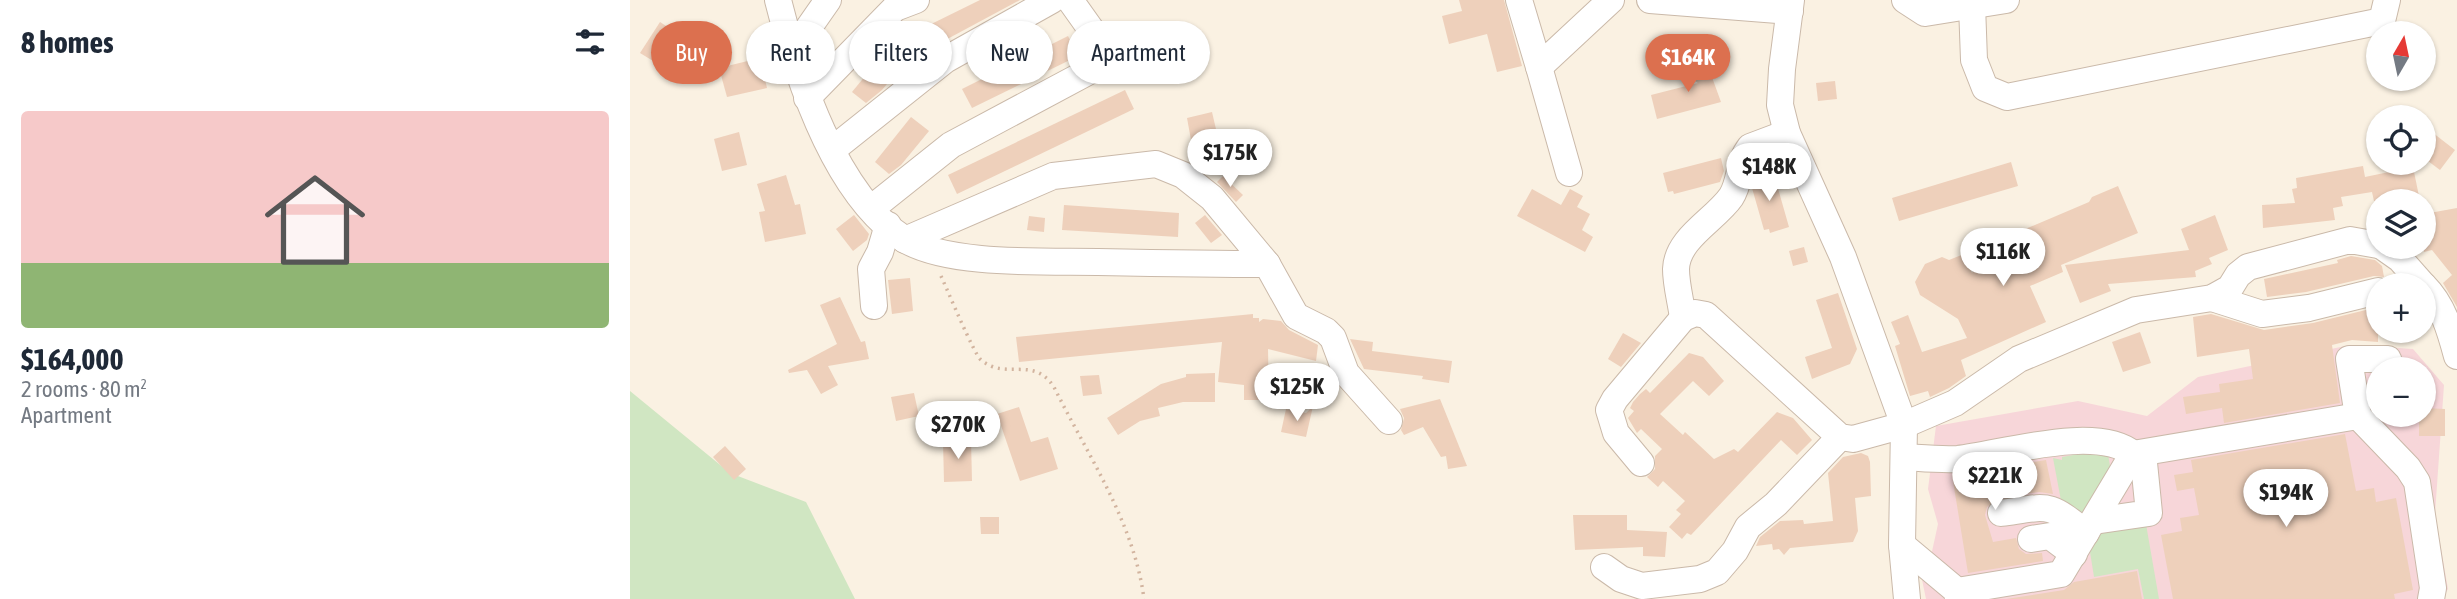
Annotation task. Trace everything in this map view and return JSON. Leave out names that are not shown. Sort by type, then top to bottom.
[{"type":"street","points":[[778,0],[783,21]]},
{"type":"street","points":[[813,21],[828,0]]},
{"type":"street","points":[[807,98],[895,8],[916,0]]},
{"type":"street","points":[[1519,0],[1569,173]]},
{"type":"street","points":[[1539,66],[1611,0]]},
{"type":"street","points":[[1650,0],[1790,6],[1780,105],[1787,133],[1843,257],[1904,425],[1902,545],[1906,599]]},
{"type":"street","points":[[1905,0],[1925,13],[2006,0]]},
{"type":"street","points":[[1972,5],[1974,60],[1985,88],[2007,97],[2382,21],[2387,0]]},
{"type":"street","points":[[832,150],[945,60],[1065,1],[1112,59],[951,145],[871,269],[874,306]]},
{"type":"street","points":[[802,84],[847,178],[898,230],[986,260],[1267,264]]},
{"type":"street","points":[[1684,318],[1676,270],[1679,256],[1686,244],[1733,193],[1740,165],[1750,146],[1787,133]]},
{"type":"street","points":[[898,230],[1054,176],[1156,164],[1183,175],[1212,198],[1267,264],[1296,316],[1326,331],[1333,338],[1346,373],[1389,421]]},
{"type":"street","points":[[1641,463],[1616,433],[1609,410],[1615,399],[1684,318],[1695,313],[1706,316],[1840,437],[1853,439],[1904,425],[1955,402],[2019,359],[2136,310],[2212,298],[2230,288],[2238,275],[2248,267],[2350,240],[2366,243]]},
{"type":"street","points":[[2212,298],[2262,314],[2309,308],[2366,294]]},
{"type":"street","points":[[2436,300],[2447,321],[2457,356]]},
{"type":"street","points":[[2366,359],[2349,359],[2364,406],[2417,482],[2432,588],[2431,599]]},
{"type":"street","points":[[1903,457],[1956,459],[2076,440],[2122,446],[2138,454],[2364,406]]},
{"type":"street","points":[[1604,567],[1622,579],[1642,586],[1700,579],[1717,572],[1735,551],[1748,527],[1776,504],[1840,437]]},
{"type":"street","points":[[1902,545],[1958,595],[2061,574],[2138,454]]},
{"type":"street","points":[[2031,539],[2085,536],[2150,513],[2138,454]]},
{"type":"street","points":[[2001,513],[2046,506],[2054,509],[2085,536]]},
{"type":"path","points":[[898,230],[980,359],[996,368],[1035,369],[1046,375],[1114,502],[1133,548],[1144,599]]},
{"type":"shaded area","points":[[2350,345],[2413,349],[2420,357],[2366,357],[2366,427],[2436,427],[2436,376],[2444,385],[2435,514],[2448,589],[2442,599],[1926,599],[1920,570],[1931,556],[1938,524],[1928,489],[1936,426],[2078,401],[2147,416],[2198,377]]},
{"type":"green space","points":[[630,391],[730,473],[806,502],[855,599],[630,599]]},
{"type":"green space","points":[[2096,451],[2108,454],[2112,478],[2086,522],[2062,506],[2053,458],[2062,460],[2062,457]]},
{"type":"green space","points":[[2146,524],[2159,599],[2144,599],[2138,569],[2094,577],[2090,552],[2101,532]]},
{"type":"building","points":[[980,0],[1020,0],[981,21],[966,21],[966,29],[952,37],[952,21],[937,21]]},
{"type":"building","points":[[1459,0],[1504,0],[1522,66],[1497,72],[1487,34],[1449,44],[1442,16],[1462,11]]},
{"type":"building","points":[[651,36],[651,60],[640,53]]},
{"type":"building","points":[[1067,36],[1067,61],[1053,68],[1053,44]]},
{"type":"building","points":[[1694,59],[1709,69],[1721,102],[1657,119],[1651,95],[1698,83],[1684,73]]},
{"type":"building","points":[[746,61],[746,84],[766,84],[767,88],[727,97],[723,84],[732,84],[732,65]]},
{"type":"building","points":[[1835,81],[1837,99],[1818,101],[1816,83]]},
{"type":"building","points":[[859,84],[887,84],[866,103],[852,92]]},
{"type":"building","points":[[972,84],[1021,84],[972,108],[962,89]]},
{"type":"building","points":[[1125,90],[1134,109],[957,194],[948,175]]},
{"type":"building","points":[[1212,112],[1222,155],[1195,162],[1187,118]]},
{"type":"building","points":[[911,117],[929,131],[901,165],[889,174],[875,162]]},
{"type":"building","points":[[739,132],[747,165],[722,171],[714,139]]},
{"type":"building","points":[[2436,135],[2455,150],[2440,170],[2436,167]]},
{"type":"building","points":[[1721,158],[1724,171],[1720,182],[1674,194],[1673,191],[1668,192],[1663,173]]},
{"type":"building","points":[[2011,162],[2018,186],[1899,221],[1892,198]]},
{"type":"building","points":[[2363,166],[2365,177],[2415,175],[2418,189],[2366,189],[2366,193],[2341,197],[2343,206],[2333,208],[2335,220],[2263,228],[2262,205],[2295,203],[2292,189],[2297,188],[2296,178]]},
{"type":"building","points":[[1773,171],[1789,227],[1770,233],[1769,229],[1764,230],[1752,188],[1755,176]]},
{"type":"building","points":[[786,175],[795,205],[800,204],[806,234],[765,242],[759,212],[765,211],[757,184]]},
{"type":"building","points":[[1223,176],[1243,195],[1236,202],[1217,182]]},
{"type":"building","points":[[2118,186],[2138,233],[2061,265],[2063,272],[2030,286],[2046,322],[1961,360],[1966,376],[1949,388],[1930,397],[1928,391],[1910,396],[1895,346],[1900,344],[1891,322],[1908,315],[1922,352],[1967,338],[1958,319],[1920,295],[1915,282],[1925,264],[1942,257],[1949,260],[1964,254],[1972,273],[1984,251],[2019,237],[2023,230],[2089,202],[2092,197]]},
{"type":"building","points":[[1532,189],[1561,205],[1570,189],[1583,196],[1577,207],[1590,214],[1582,230],[1593,237],[1585,252],[1517,216]]},
{"type":"building","points":[[1064,205],[1179,213],[1178,237],[1062,230]]},
{"type":"building","points":[[2457,208],[2457,307],[2443,283],[2452,275],[2436,255],[2436,212]]},
{"type":"building","points":[[854,215],[869,234],[867,240],[853,251],[836,229]]},
{"type":"building","points":[[1205,215],[1222,235],[1211,243],[1195,223]]},
{"type":"building","points":[[2215,215],[2228,250],[2209,258],[2212,264],[2195,271],[2196,277],[2108,284],[2111,291],[2080,303],[2065,265],[2189,250],[2181,229]]},
{"type":"building","points":[[1029,216],[1045,218],[1044,232],[1027,230]]},
{"type":"building","points":[[1804,247],[1808,262],[1793,266],[1789,251]]},
{"type":"building","points":[[2351,256],[2375,260],[2382,266],[2383,273],[2366,273],[2366,278],[2306,292],[2267,297],[2264,279],[2338,263],[2337,260]]},
{"type":"building","points":[[910,278],[913,311],[892,314],[888,280]]},
{"type":"building","points":[[1838,293],[1857,349],[1850,364],[1812,379],[1805,357],[1832,348],[1816,300]]},
{"type":"building","points":[[840,297],[861,342],[865,341],[869,359],[828,366],[838,385],[821,394],[807,370],[789,373],[788,370],[837,344],[820,305]]},
{"type":"building","points":[[2366,310],[2366,341],[2352,340],[2332,345],[2340,403],[2224,423],[2222,408],[2186,414],[2183,397],[2220,392],[2219,384],[2253,379],[2249,349],[2197,357],[2193,317],[2211,314],[2264,330],[2313,323]]},
{"type":"building","points":[[1253,314],[1253,318],[1259,318],[1259,322],[1263,319],[1281,321],[1289,330],[1318,345],[1316,361],[1268,349],[1269,400],[1244,400],[1244,385],[1218,382],[1222,342],[1019,362],[1016,337]]},
{"type":"building","points":[[2140,332],[2151,363],[2123,372],[2112,342]]},
{"type":"building","points":[[1623,333],[1641,343],[1621,367],[1608,359]]},
{"type":"building","points":[[1350,339],[1373,342],[1372,351],[1452,361],[1449,383],[1422,379],[1423,376],[1364,369]]},
{"type":"building","points":[[1689,353],[1703,357],[1724,381],[1709,396],[1693,381],[1660,414],[1683,435],[1685,432],[1714,459],[1734,449],[1738,452],[1777,412],[1793,418],[1812,440],[1797,455],[1781,440],[1691,535],[1687,533],[1682,539],[1669,527],[1681,514],[1676,510],[1685,501],[1663,481],[1658,487],[1647,477],[1655,469],[1655,456],[1662,449],[1641,429],[1637,433],[1628,418],[1634,411],[1630,408],[1633,402],[1640,394],[1646,389],[1650,393]]},
{"type":"building","points":[[1215,373],[1215,402],[1183,402],[1158,408],[1160,416],[1140,421],[1118,435],[1107,418],[1161,384],[1186,377],[1186,374]]},
{"type":"building","points":[[1099,375],[1102,394],[1083,396],[1080,376]]},
{"type":"building","points":[[914,393],[919,416],[896,421],[891,397]]},
{"type":"building","points":[[1440,399],[1467,466],[1448,469],[1446,456],[1441,457],[1423,427],[1404,435],[1401,430],[1404,418],[1400,409]]},
{"type":"building","points":[[1313,406],[1306,437],[1281,432],[1286,409],[1306,413]]},
{"type":"building","points":[[1019,407],[1031,442],[1048,437],[1058,469],[1020,481],[997,414]]},
{"type":"building","points":[[2436,409],[2445,409],[2445,436],[2419,436],[2419,427],[2436,427]]},
{"type":"building","points":[[2345,434],[2356,491],[2374,488],[2376,502],[2396,498],[2413,590],[2394,594],[2395,599],[2173,599],[2161,535],[2182,531],[2180,518],[2199,515],[2194,488],[2177,491],[2174,475],[2193,472],[2191,460]]},
{"type":"building","points":[[971,440],[972,481],[944,482],[943,441]]},
{"type":"building","points":[[725,446],[746,469],[734,480],[713,457]]},
{"type":"building","points":[[1861,453],[1868,456],[1870,462],[1871,496],[1855,498],[1858,531],[1853,542],[1790,548],[1784,555],[1779,549],[1773,550],[1772,544],[1756,546],[1760,537],[1780,521],[1803,520],[1804,524],[1833,521],[1828,473],[1843,457]]},
{"type":"building","points":[[2046,460],[2053,494],[2039,492],[1998,498],[1987,507],[1985,515],[1993,542],[2016,538],[2019,549],[2026,554],[2042,553],[2043,561],[1968,573],[1952,475]]},
{"type":"building","points":[[1573,515],[1627,515],[1627,530],[1667,532],[1665,557],[1643,556],[1643,547],[1575,550]]},
{"type":"building","points":[[980,517],[999,517],[999,534],[981,534]]},
{"type":"building","points":[[2137,571],[2142,599],[2006,599],[2064,590],[2074,582]]}]
